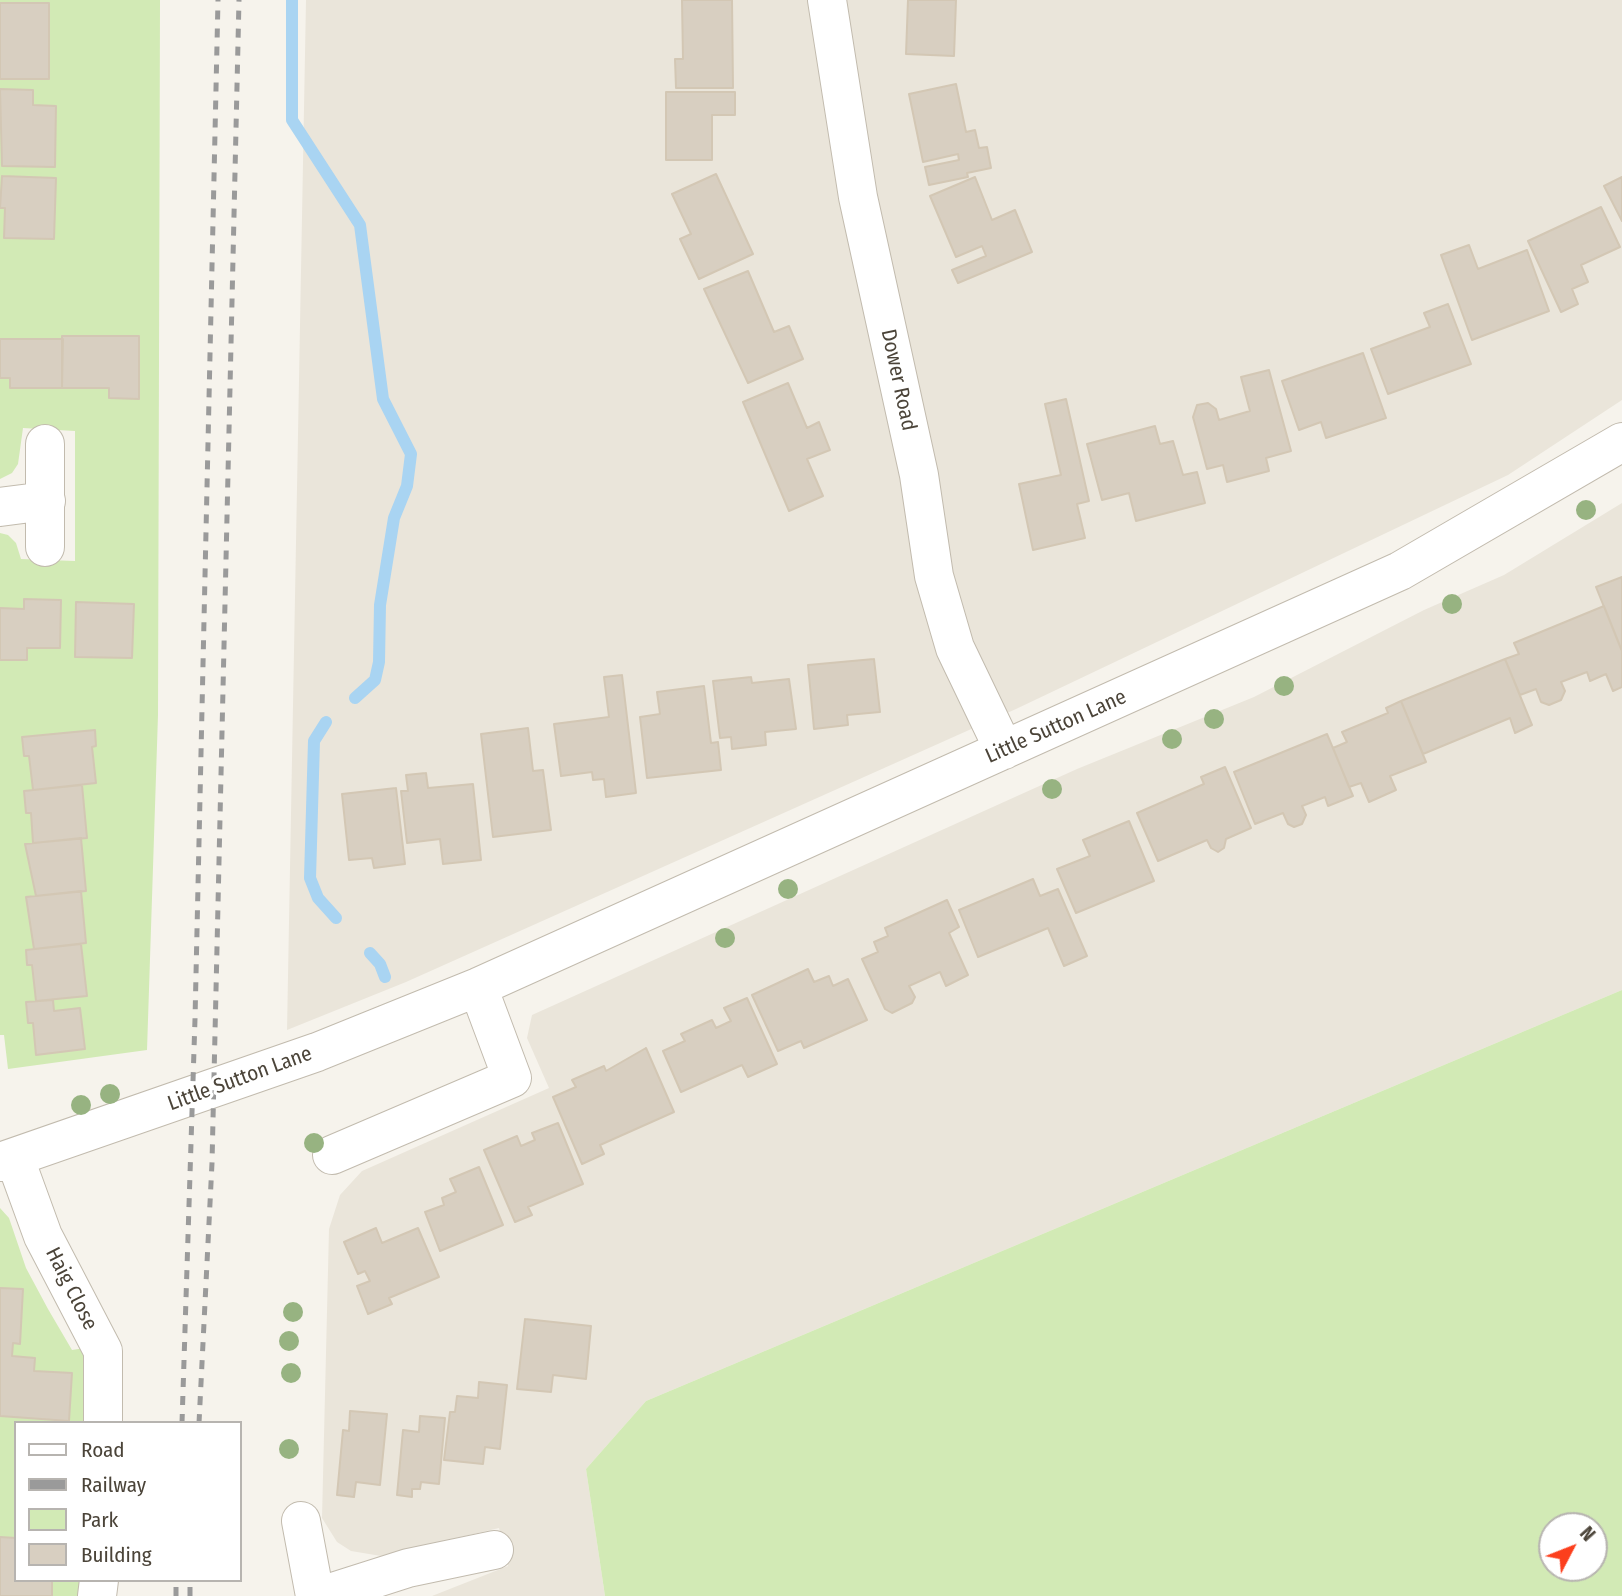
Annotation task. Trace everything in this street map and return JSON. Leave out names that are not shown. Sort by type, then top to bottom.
[{"type":"street","name":"Dower Road","points":[[827,0],[858,197],[919,475],[934,576],[955,648],[1004,750]]},
{"type":"street","name":"Little Sutton Lane","points":[[7,1161],[317,1052],[478,987],[1399,571],[1622,443]]},
{"type":"street","points":[[45,547],[46,444]]},
{"type":"street","points":[[0,507],[46,501]]},
{"type":"street","points":[[332,1155],[512,1078],[478,987]]},
{"type":"street","name":"Haig Close","points":[[7,1161],[103,1351],[103,1421]]},
{"type":"street","points":[[301,1521],[317,1596],[408,1568],[494,1550]]},
{"type":"shaded area","points":[[306,0],[1622,0],[1622,400],[1508,475],[1016,709],[406,982],[287,1030]]},
{"type":"shaded area","points":[[1622,503],[1622,990],[646,1401],[586,1469],[605,1596],[432,1596],[508,1566],[499,1528],[381,1556],[351,1551],[337,1542],[322,1518],[329,1229],[340,1195],[362,1171],[549,1088],[527,1038],[532,1015],[1077,769],[1254,697],[1424,610],[1504,575]]},
{"type":"green space","points":[[0,0],[160,0],[158,715],[147,1050],[8,1069],[4,1035],[0,1035],[0,533],[8,535],[16,543],[21,559],[75,561],[75,431],[23,428],[18,464],[12,473],[0,479]]},
{"type":"green space","points":[[1622,990],[1622,1596],[605,1596],[586,1469],[646,1401]]},
{"type":"green space","points":[[0,1208],[9,1218],[26,1268],[72,1350],[85,1348],[88,1421],[14,1421],[14,1582],[80,1582],[79,1596],[0,1596]]},
{"type":"building","points":[[682,0],[732,0],[733,88],[676,88],[675,59],[683,59]]},
{"type":"building","points":[[908,0],[956,0],[954,56],[906,54]]},
{"type":"building","points":[[0,3],[49,3],[49,79],[0,79]]},
{"type":"building","points":[[956,84],[966,132],[975,130],[979,148],[987,147],[991,168],[967,173],[968,177],[929,185],[925,167],[959,160],[958,154],[923,162],[909,94]]},
{"type":"building","points":[[0,89],[33,90],[33,105],[56,106],[55,167],[2,166]]},
{"type":"building","points":[[666,92],[735,92],[735,115],[712,115],[712,160],[666,160]]},
{"type":"building","points":[[716,174],[753,254],[699,279],[680,239],[691,234],[672,194]]},
{"type":"building","points":[[2,176],[56,178],[54,239],[4,238],[5,208],[0,208]]},
{"type":"building","points":[[975,177],[992,220],[1015,210],[1032,252],[958,283],[952,270],[986,256],[982,246],[956,257],[930,196]]},
{"type":"building","points":[[1622,177],[1622,221],[1604,186]]},
{"type":"building","points":[[1601,207],[1620,247],[1581,265],[1588,282],[1572,289],[1578,304],[1561,312],[1528,241]]},
{"type":"building","points":[[1469,245],[1478,269],[1527,250],[1549,311],[1472,340],[1441,255]]},
{"type":"building","points":[[748,271],[774,332],[789,326],[803,359],[748,383],[704,289]]},
{"type":"building","points":[[1448,304],[1471,364],[1388,394],[1371,349],[1430,327],[1424,313]]},
{"type":"building","points":[[62,336],[139,336],[139,399],[109,398],[109,388],[62,388]]},
{"type":"building","points":[[0,339],[63,339],[62,388],[10,388],[10,378],[0,378]]},
{"type":"building","points":[[1363,353],[1386,418],[1326,438],[1321,422],[1299,430],[1282,381]]},
{"type":"building","points":[[1269,370],[1291,451],[1266,458],[1269,471],[1227,482],[1223,465],[1207,469],[1193,417],[1197,405],[1208,403],[1216,409],[1219,420],[1250,411],[1241,377]]},
{"type":"building","points":[[788,383],[807,428],[819,422],[830,450],[807,459],[823,496],[789,511],[743,402]]},
{"type":"building","points":[[1066,399],[1089,501],[1077,504],[1085,538],[1033,550],[1019,484],[1061,475],[1045,404]]},
{"type":"building","points":[[1155,426],[1160,444],[1173,441],[1183,475],[1197,472],[1205,503],[1136,521],[1129,493],[1102,500],[1087,444]]},
{"type":"building","points":[[1622,577],[1622,648],[1621,649],[1596,587]]},
{"type":"building","points":[[24,599],[61,600],[60,648],[27,648],[27,660],[0,660],[0,608],[24,609]]},
{"type":"building","points":[[76,602],[134,604],[132,658],[75,657]]},
{"type":"building","points":[[1604,606],[1622,651],[1622,687],[1613,691],[1606,674],[1590,681],[1587,672],[1561,682],[1565,691],[1561,700],[1549,705],[1541,702],[1536,689],[1520,695],[1505,659],[1519,654],[1514,643]]},
{"type":"building","points":[[874,659],[880,712],[847,715],[848,725],[814,729],[808,665]]},
{"type":"building","points":[[1505,659],[1532,725],[1515,733],[1510,718],[1423,754],[1401,701]]},
{"type":"building","points":[[622,675],[636,793],[606,797],[604,779],[593,780],[592,772],[561,776],[554,724],[609,717],[604,677]]},
{"type":"building","points":[[751,677],[752,683],[789,679],[796,729],[765,732],[766,745],[732,749],[731,737],[720,738],[713,681]]},
{"type":"building","points":[[704,686],[711,743],[718,742],[721,770],[647,778],[640,717],[660,714],[657,692]]},
{"type":"building","points":[[1401,701],[1426,762],[1390,776],[1396,790],[1369,802],[1361,783],[1349,787],[1333,748],[1347,742],[1342,732],[1388,713],[1386,708]]},
{"type":"building","points":[[528,728],[533,771],[543,770],[551,830],[493,837],[481,734]]},
{"type":"building","points":[[95,730],[96,746],[92,747],[96,783],[33,790],[29,756],[24,756],[22,737]]},
{"type":"building","points":[[1327,734],[1353,796],[1328,806],[1325,797],[1302,806],[1306,815],[1302,824],[1294,827],[1288,824],[1283,813],[1255,824],[1234,772]]},
{"type":"building","points":[[1225,767],[1251,828],[1226,839],[1224,848],[1218,852],[1211,848],[1207,840],[1158,861],[1137,813],[1204,784],[1201,777]]},
{"type":"building","points":[[426,773],[428,788],[473,784],[481,860],[443,864],[440,839],[407,843],[401,791],[408,791],[406,775]]},
{"type":"building","points":[[82,785],[87,838],[33,843],[31,813],[26,813],[24,791]]},
{"type":"building","points":[[396,788],[405,864],[374,868],[372,858],[349,860],[342,794]]},
{"type":"building","points":[[1129,821],[1154,881],[1076,913],[1057,869],[1090,856],[1083,840]]},
{"type":"building","points":[[81,838],[86,891],[36,896],[25,844]]},
{"type":"building","points":[[1033,879],[1040,896],[1058,889],[1087,956],[1064,966],[1048,928],[978,957],[959,910]]},
{"type":"building","points":[[81,891],[86,943],[34,949],[26,897]]},
{"type":"building","points":[[947,900],[959,927],[949,933],[968,975],[946,986],[940,972],[909,986],[915,997],[912,1003],[892,1013],[885,1009],[862,959],[878,952],[874,942],[888,936],[885,928]]},
{"type":"building","points":[[81,944],[87,996],[36,1001],[32,965],[27,965],[26,950]]},
{"type":"building","points":[[808,969],[814,982],[829,976],[833,986],[848,979],[867,1020],[804,1048],[801,1041],[778,1051],[752,995]]},
{"type":"building","points":[[747,998],[777,1064],[748,1077],[742,1065],[681,1092],[663,1051],[685,1041],[681,1034],[712,1020],[716,1028],[731,1021],[724,1008]]},
{"type":"building","points":[[53,1000],[54,1011],[80,1008],[85,1049],[36,1055],[33,1023],[28,1023],[26,1002]]},
{"type":"building","points":[[646,1048],[674,1112],[600,1145],[604,1154],[582,1164],[553,1097],[576,1087],[572,1080],[604,1066],[606,1071]]},
{"type":"building","points":[[558,1123],[583,1184],[528,1207],[532,1215],[515,1222],[484,1150],[517,1136],[521,1146],[535,1140],[532,1133]]},
{"type":"building","points":[[479,1167],[503,1225],[440,1251],[425,1212],[444,1205],[442,1198],[456,1192],[450,1179]]},
{"type":"building","points":[[376,1228],[382,1243],[418,1228],[439,1277],[389,1298],[392,1304],[368,1314],[357,1286],[370,1281],[365,1271],[358,1274],[344,1242]]},
{"type":"building","points":[[0,1288],[23,1289],[20,1344],[13,1343],[12,1356],[35,1358],[34,1371],[72,1373],[69,1421],[0,1416]]},
{"type":"building","points":[[525,1319],[591,1326],[586,1379],[553,1375],[551,1392],[517,1389]]},
{"type":"building","points":[[479,1382],[507,1385],[500,1449],[485,1447],[483,1464],[444,1460],[450,1412],[455,1412],[457,1396],[478,1398]]},
{"type":"building","points":[[350,1411],[387,1414],[380,1485],[356,1482],[354,1497],[337,1495],[343,1430],[349,1431]]},
{"type":"building","points":[[420,1416],[445,1418],[439,1484],[421,1482],[420,1489],[412,1489],[412,1497],[397,1495],[403,1430],[419,1432]]},
{"type":"building","points":[[0,1537],[14,1538],[14,1582],[52,1582],[52,1596],[0,1596]]},
{"type":"waterway","points":[[292,0],[292,120],[360,225],[383,399],[411,454],[407,486],[394,518],[380,605],[379,662],[375,680],[355,698]]},
{"type":"waterway","points":[[326,722],[314,741],[310,878],[318,898],[336,918]]},
{"type":"waterway","points":[[370,953],[380,964],[385,977]]},
{"type":"railway","points":[[182,1421],[195,1019],[218,0]]},
{"type":"railway","points":[[199,1421],[212,1163],[239,0]]},
{"type":"railway","points":[[176,1582],[176,1596]]},
{"type":"railway","points":[[190,1582],[190,1596]]}]
